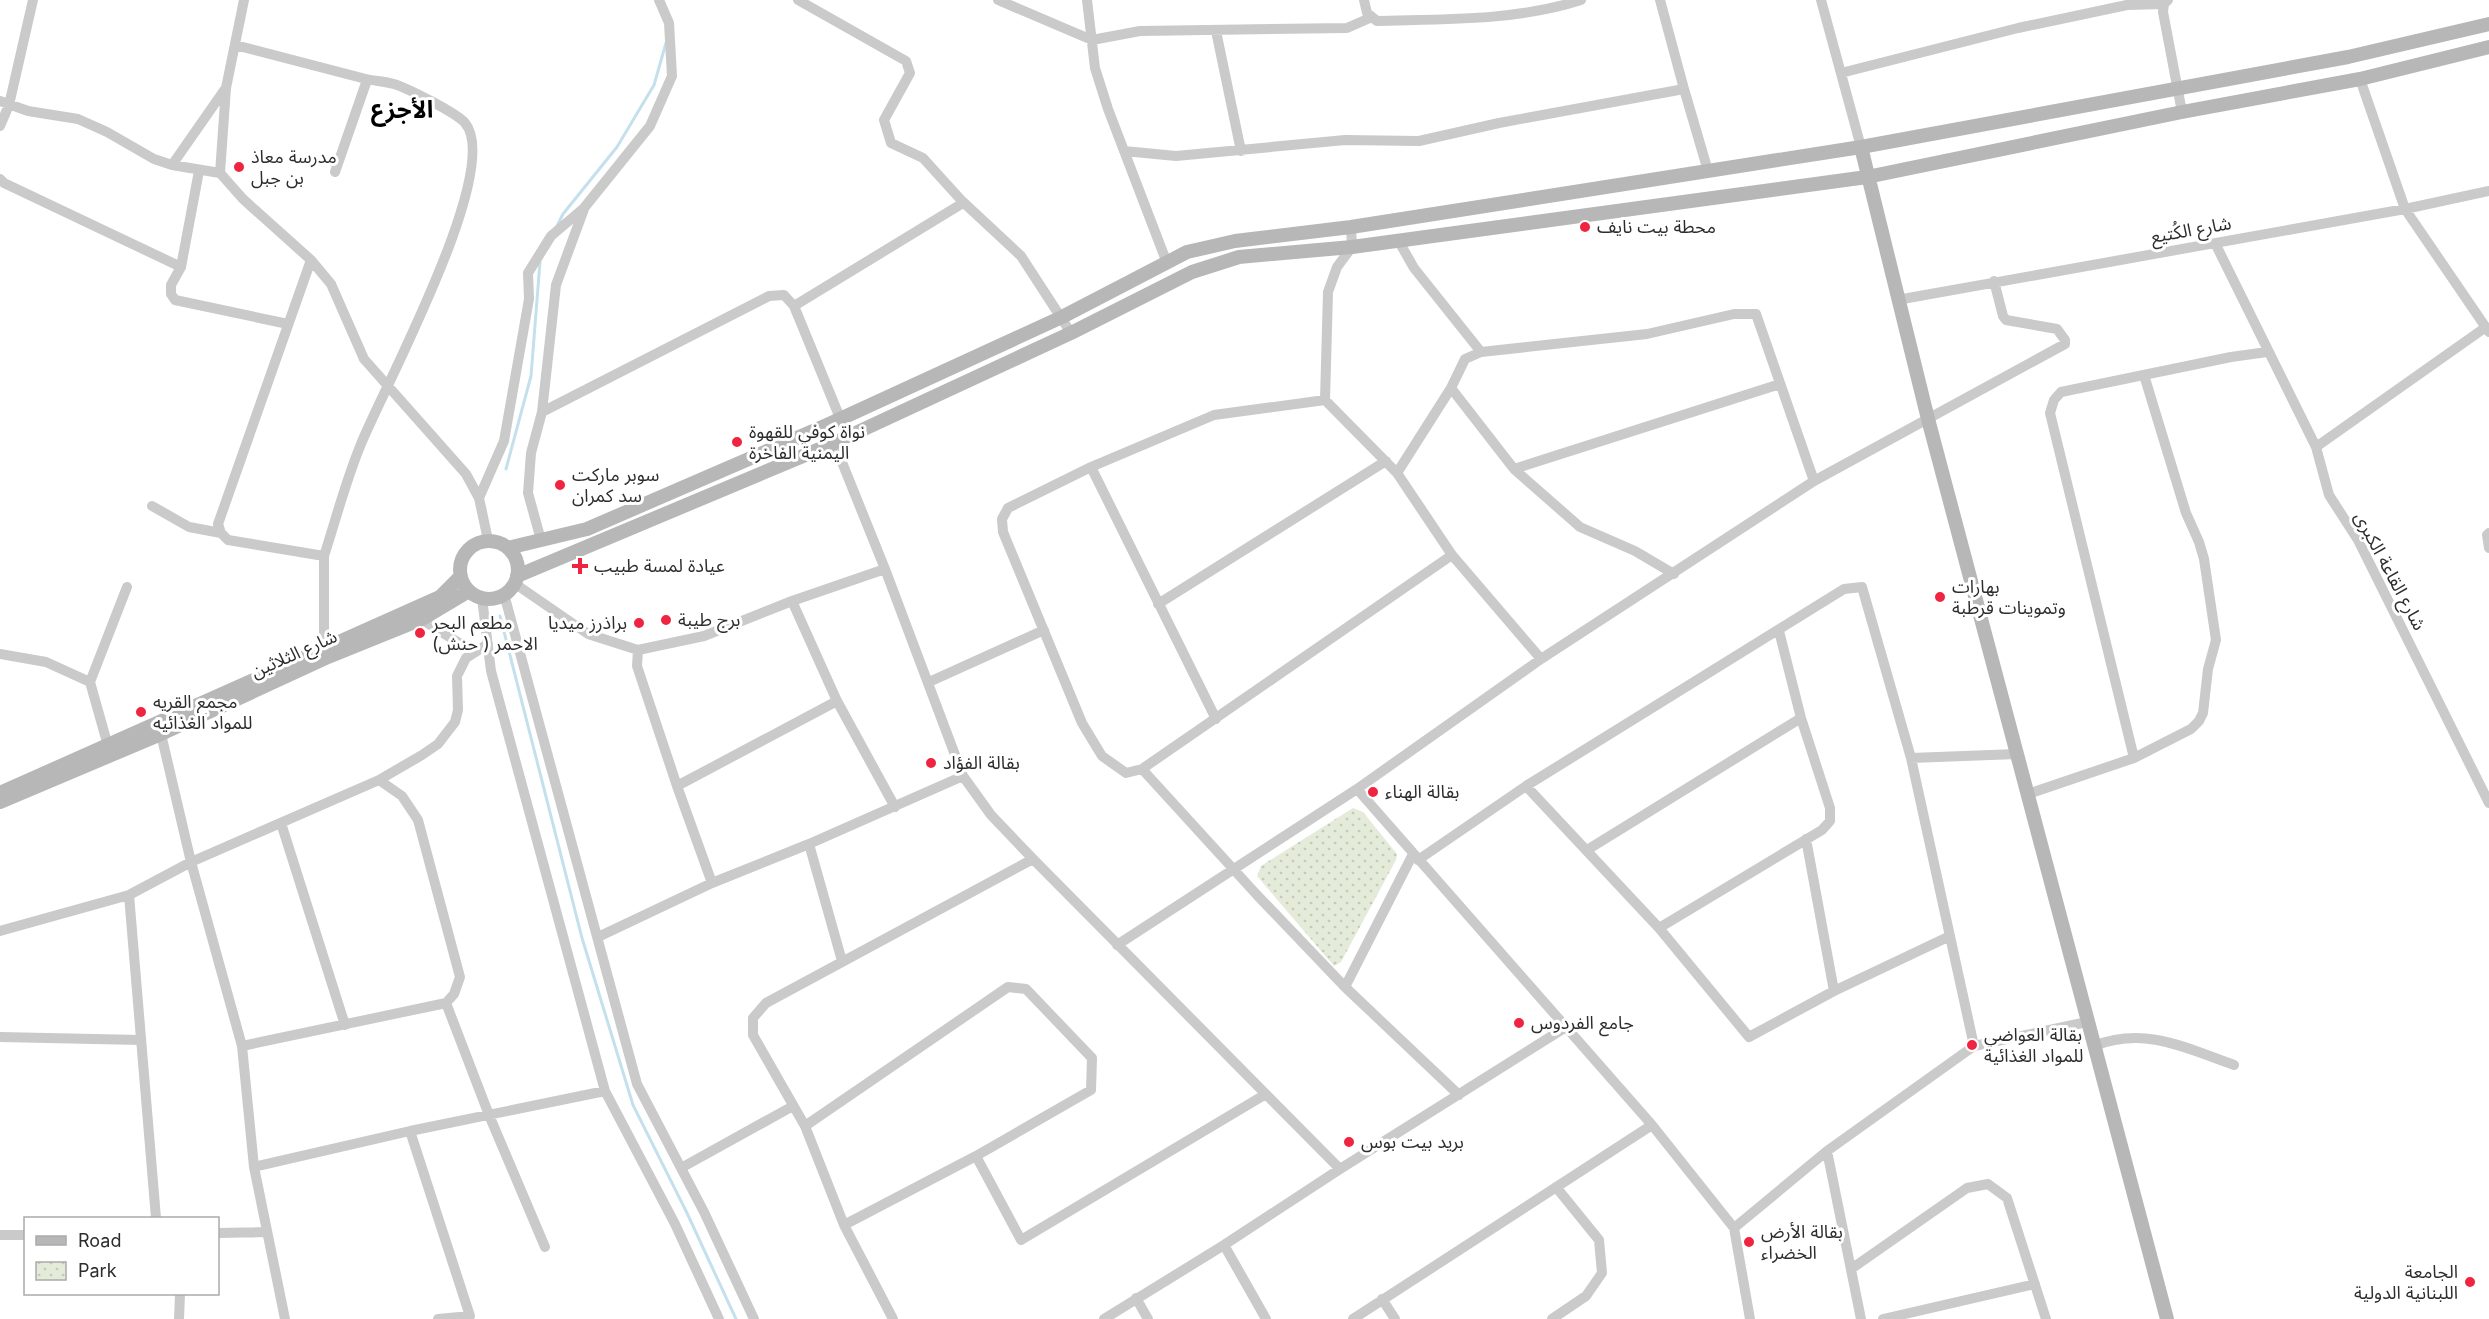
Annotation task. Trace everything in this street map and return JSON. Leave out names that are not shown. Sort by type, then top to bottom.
[{"type":"main road","points":[[508,548],[587,530],[834,422],[1062,317],[1187,252],[1235,241],[1352,227],[1861,147],[2348,57],[2489,24]]},
{"type":"main road","points":[[516,580],[516,561],[508,548],[502,544],[488,540],[473,545],[467,550],[460,563],[461,576],[469,591],[482,598],[490,599],[504,594],[516,580],[834,443],[1071,333],[1192,272],[1239,257],[1352,247],[1867,177],[2182,112],[2360,79],[2489,47]]},
{"type":"main road","points":[[1861,147],[1928,419],[2167,1319]]},
{"type":"main road","name":"شارع الثلاثين","points":[[0,792],[108,746],[158,730],[324,647],[440,597],[461,576]]},
{"type":"main road","name":"شارع الثلاثين","points":[[0,802],[158,730],[422,619],[469,591]]},
{"type":"street","points":[[0,126],[4,103],[33,0]]},
{"type":"street","points":[[220,173],[226,88],[244,0]]},
{"type":"street","points":[[479,498],[504,441],[530,299],[528,273],[551,236],[584,208],[650,126],[672,76],[669,22],[659,0]]},
{"type":"street","points":[[798,0],[906,61],[910,73],[884,120],[891,143],[923,158],[963,203],[1021,256],[1071,333]]},
{"type":"street","points":[[998,0],[1092,40],[1140,31],[1347,28],[1372,17]]},
{"type":"street","points":[[1088,0],[1095,68],[1167,263]]},
{"type":"street","points":[[1364,0],[1366,13],[1377,21],[1480,18],[1550,10],[1581,0]]},
{"type":"street","points":[[1660,0],[1708,171]]},
{"type":"street","points":[[1821,0],[1861,147]]},
{"type":"street","points":[[1841,73],[2018,28],[2127,6],[2167,2],[2163,12],[2182,112]]},
{"type":"street","points":[[1216,31],[1241,151]]},
{"type":"street","points":[[235,45],[367,80],[394,84],[450,112],[465,123],[473,144],[471,171],[452,239],[408,346],[386,386],[360,446],[324,556],[324,647]]},
{"type":"street","points":[[2316,447],[2487,329],[2405,209],[2360,79]]},
{"type":"street","points":[[335,172],[367,80]]},
{"type":"street","points":[[172,165],[226,88]]},
{"type":"street","points":[[1124,151],[1176,156],[1345,140],[1419,141],[1499,123],[1684,88]]},
{"type":"street","points":[[4,103],[78,119],[107,132],[153,159],[199,171],[220,173],[243,199],[311,260],[331,284],[364,359],[466,474],[479,498],[488,540]]},
{"type":"street","points":[[199,171],[181,267],[171,285],[171,294],[175,300],[288,324]]},
{"type":"street","points":[[0,179],[4,183],[181,267]]},
{"type":"street","name":"شارع الكُتيع","points":[[1897,300],[2405,209],[2489,191]]},
{"type":"street","points":[[794,306],[963,203]]},
{"type":"street","points":[[540,540],[528,493],[531,453],[542,412],[556,285],[584,208]]},
{"type":"street","points":[[1352,227],[1352,247],[1337,267],[1328,292],[1325,400],[1397,473],[1452,555],[1541,659]]},
{"type":"street","points":[[1398,240],[1414,268],[1481,352]]},
{"type":"street","name":"شارع القاعة الكبرى","points":[[2215,243],[2316,447],[2329,495],[2358,540],[2489,803]]},
{"type":"street","points":[[220,533],[218,524],[311,260]]},
{"type":"street","points":[[1117,945],[1358,789],[1541,659],[1814,481],[2065,344],[2066,340],[2057,329],[2006,320],[1994,281]]},
{"type":"street","points":[[542,412],[769,296],[784,295],[794,306],[834,422],[834,443],[885,568],[963,776],[991,815],[1033,860],[1340,1168]]},
{"type":"street","points":[[1397,473],[1451,388],[1465,359],[1481,352],[1647,334],[1734,314],[1756,314],[1814,481]]},
{"type":"street","points":[[2134,758],[2050,413],[2054,400],[2061,392],[2231,357],[2267,352]]},
{"type":"street","points":[[2028,794],[2134,758],[2191,729],[2199,721],[2207,699],[2208,669],[2216,640],[2199,542],[2186,513],[2144,375]]},
{"type":"street","points":[[1514,469],[1780,384]]},
{"type":"street","points":[[1451,388],[1514,469],[1580,527],[1635,551],[1674,574]]},
{"type":"street","points":[[1325,400],[1214,415],[1091,467],[1008,508],[1002,519],[1003,532],[1082,723],[1102,756],[1126,772],[1142,769],[1452,555]]},
{"type":"street","points":[[1158,604],[1386,460]]},
{"type":"street","points":[[1091,467],[1216,718]]},
{"type":"street","points":[[152,506],[189,527],[220,533],[228,540],[324,556]]},
{"type":"street","points":[[2489,533],[2487,535],[2489,548]]},
{"type":"street","points":[[516,580],[588,634],[638,650],[704,636],[792,601],[885,568]]},
{"type":"street","points":[[108,746],[90,682],[127,587]]},
{"type":"street","points":[[1345,987],[1416,857],[1526,786],[1844,590],[1862,587],[1911,758],[1974,1046]]},
{"type":"street","points":[[504,594],[637,1084],[681,1168],[754,1319]]},
{"type":"street","points":[[482,598],[491,671],[605,1091],[675,1224],[719,1319]]},
{"type":"street","points":[[792,601],[837,701],[895,807]]},
{"type":"street","points":[[422,619],[444,636],[455,640],[473,652]]},
{"type":"street","points":[[929,682],[1044,630]]},
{"type":"street","points":[[1659,928],[1822,830],[1830,821],[1830,808],[1801,718],[1779,631]]},
{"type":"street","points":[[0,931],[129,895],[191,862],[379,780],[438,744],[449,732],[458,710],[457,676],[466,658],[488,644]]},
{"type":"street","points":[[638,650],[637,666],[712,883]]},
{"type":"street","points":[[0,654],[46,662],[90,682]]},
{"type":"street","points":[[677,786],[837,701]]},
{"type":"street","points":[[1587,850],[1801,718]]},
{"type":"street","points":[[158,730],[191,862],[242,1046],[254,1167],[285,1319]]},
{"type":"street","points":[[1911,758],[2017,754]]},
{"type":"street","points":[[1142,769],[1345,987],[1459,1095]]},
{"type":"street","points":[[598,937],[712,883],[809,844],[963,776]]},
{"type":"street","points":[[242,1046],[446,1004],[454,994],[460,977],[418,819],[402,796],[379,780]]},
{"type":"street","points":[[1526,786],[1659,928],[1749,1037],[1834,991],[1950,936]]},
{"type":"street","points":[[1358,789],[1652,1125],[1734,1228],[1750,1319]]},
{"type":"street","points":[[281,823],[345,1024]]},
{"type":"street","points":[[1806,839],[1834,991]]},
{"type":"street","points":[[809,844],[842,961]]},
{"type":"street","points":[[893,1319],[844,1225],[805,1126],[753,1035],[753,1018],[766,1003],[1033,860]]},
{"type":"street","points":[[129,895],[156,1217]]},
{"type":"street","points":[[805,1126],[1008,987],[1026,989],[1092,1058],[1091,1090],[976,1156],[844,1225]]},
{"type":"street","points":[[446,1004],[489,1115],[545,1248]]},
{"type":"street","points":[[1734,1228],[1827,1151],[1974,1046],[2087,1022]]},
{"type":"street","points":[[1104,1319],[1566,1027]]},
{"type":"street","points":[[2094,1046],[2113,1038],[2142,1036],[2169,1041],[2234,1065]]},
{"type":"street","points":[[0,1037],[141,1040]]},
{"type":"street","points":[[254,1167],[410,1131],[605,1091]]},
{"type":"street","points":[[976,1156],[1021,1240],[1266,1094]]},
{"type":"street","points":[[681,1168],[793,1106]]},
{"type":"street","points":[[1353,1319],[1652,1125]]},
{"type":"street","points":[[410,1131],[471,1317],[438,1319]]},
{"type":"street","points":[[1827,1151],[1861,1319]]},
{"type":"street","points":[[1851,1269],[1966,1188],[1988,1184],[2007,1198],[2046,1319]]},
{"type":"street","points":[[1552,1319],[1586,1296],[1602,1273],[1599,1240],[1556,1187]]},
{"type":"street","points":[[219,1233],[267,1232]]},
{"type":"street","points":[[0,1235],[24,1235]]},
{"type":"street","points":[[1224,1245],[1266,1319]]},
{"type":"street","points":[[1883,1319],[2035,1284]]},
{"type":"street","points":[[179,1319],[180,1295]]},
{"type":"street","points":[[1136,1298],[1148,1319]]},
{"type":"street","points":[[1382,1299],[1395,1319]]},
{"type":"green space","points":[[1353,808],[1363,812],[1397,854],[1396,860],[1341,962],[1334,966],[1257,876],[1261,866]]},
{"type":"waterway","points":[[557,226],[563,214],[617,147],[654,85],[666,43]]},
{"type":"waterway","points":[[506,469],[531,376],[540,262]]},
{"type":"waterway","points":[[500,616],[582,938],[633,1105],[687,1213],[736,1319]]},
{"type":"place","name":"مدرسة معاذ بن جبل","points":[[239,167]]},
{"type":"place","name":"محطة بيت نايف","points":[[1585,227]]},
{"type":"place","name":"نواة كوفي للقهوة اليمنية الفاخرة","points":[[737,442]]},
{"type":"place","name":"سوبر ماركت سد كمران","points":[[560,485]]},
{"type":"place","name":"عيادة لمسة طبيب","points":[[580,566]]},
{"type":"place","name":"بهارات وتموينات قرطبة","points":[[1940,597]]},
{"type":"place","name":"برج طيبة","points":[[666,620]]},
{"type":"place","name":"براذرز ميديا","points":[[639,623]]},
{"type":"place","name":"مطعم البحر الاحمر ( حنش)","points":[[420,633]]},
{"type":"place","name":"مجمع القريه للمواد الغذائيه","points":[[141,712]]},
{"type":"place","name":"بقالة الفؤاد","points":[[931,763]]},
{"type":"place","name":"بقالة الهناء","points":[[1373,792]]},
{"type":"place","name":"جامع الفردوس","points":[[1519,1023]]},
{"type":"place","name":"بقالة العواضي للمواد الغذائية","points":[[1972,1045]]},
{"type":"place","name":"بريد بيت بوس","points":[[1349,1142]]},
{"type":"place","name":"بقالة الأرض الخضراء","points":[[1749,1242]]},
{"type":"place","name":"الجامعة اللبنانية الدولية","points":[[2470,1282]]},
{"type":"district","name":"الأجزع","points":[[402,110]]}]
